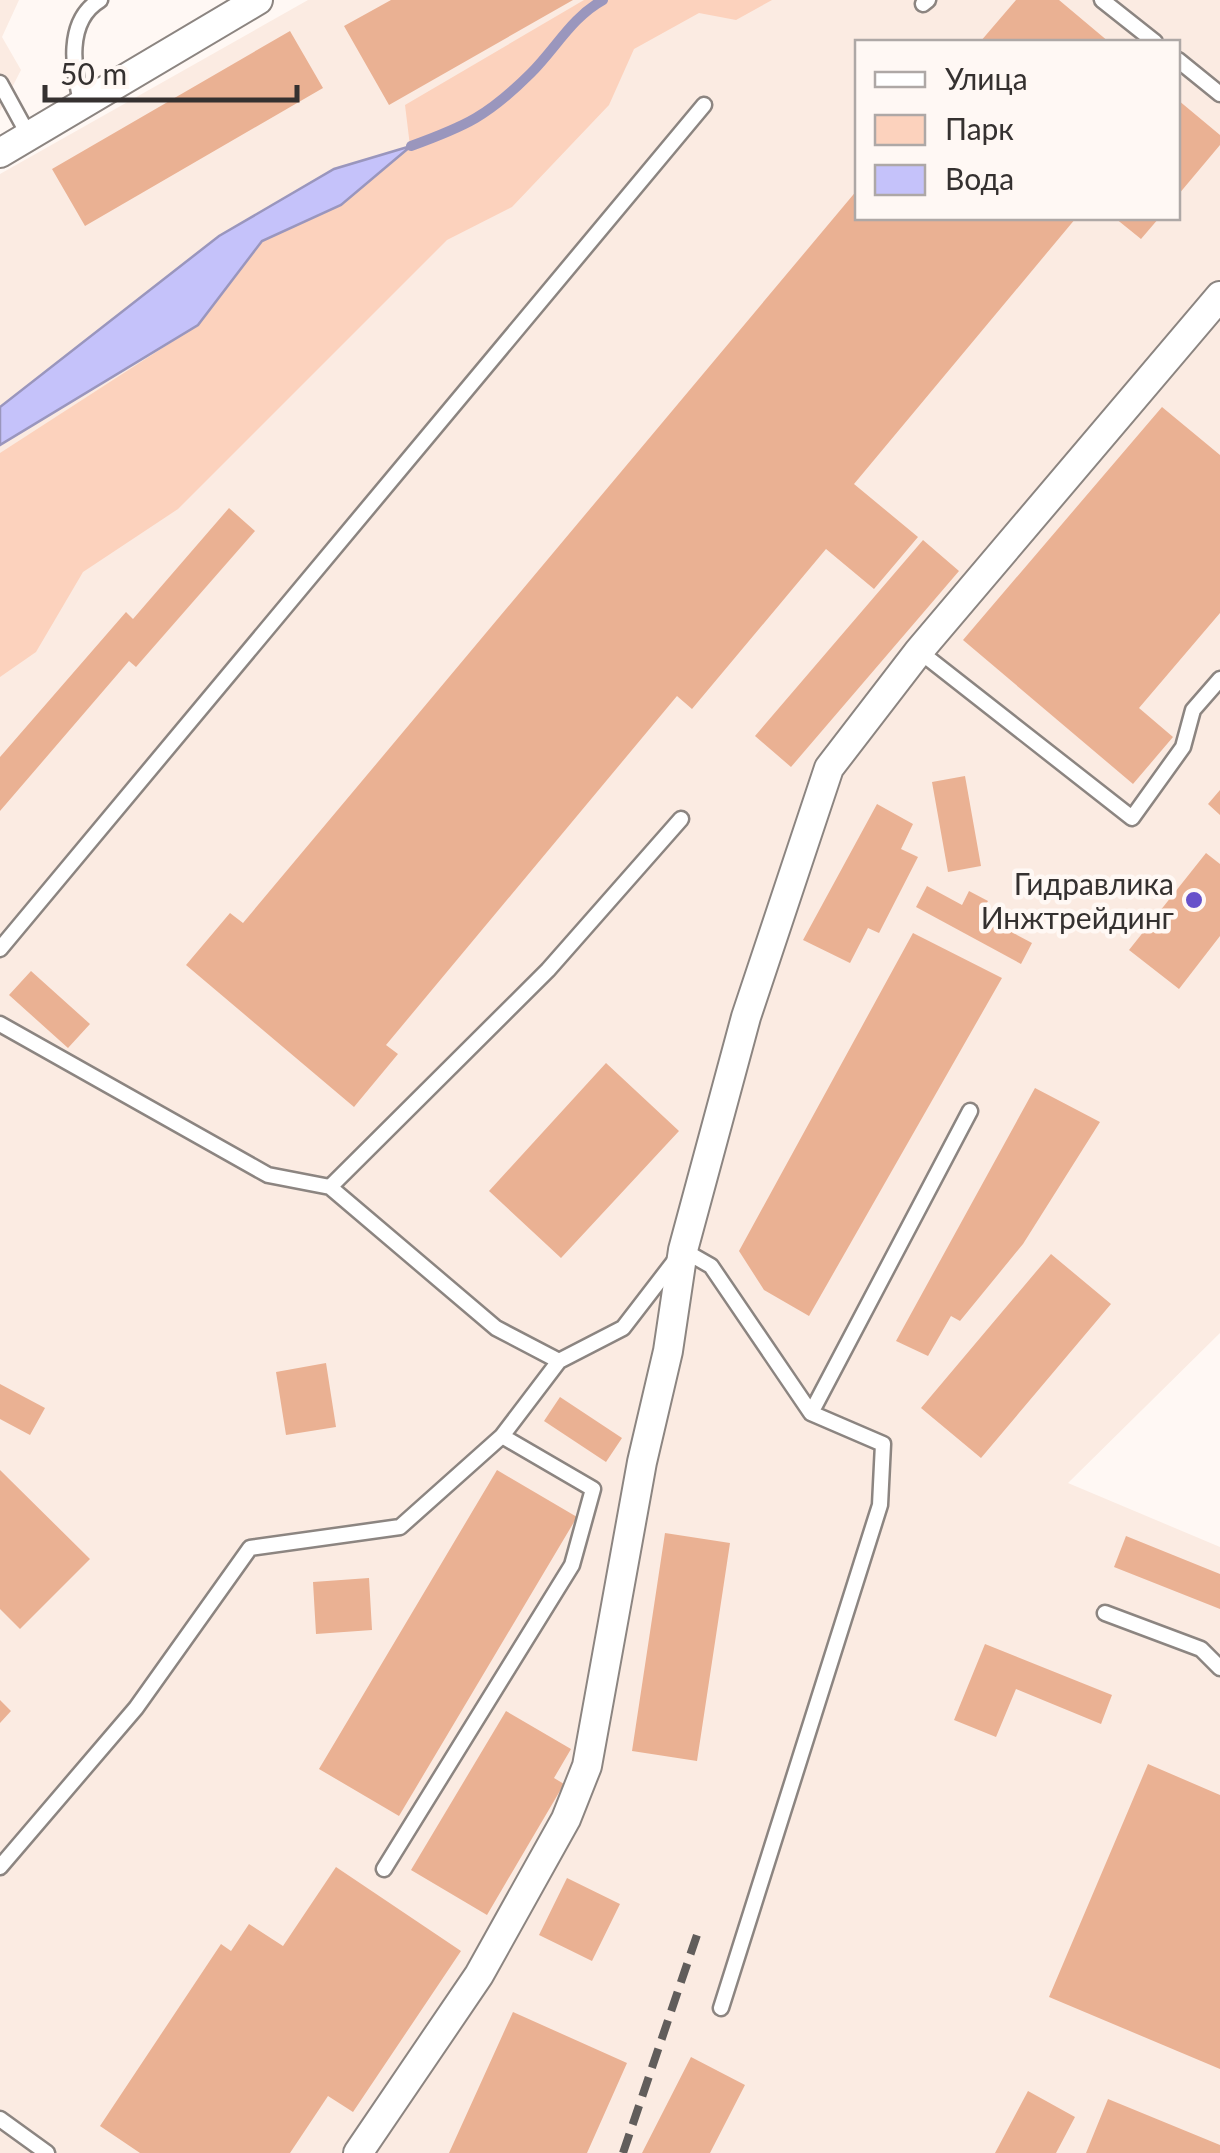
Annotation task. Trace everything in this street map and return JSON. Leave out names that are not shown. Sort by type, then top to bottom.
[{"type":"street","points":[[0,153],[258,0]]},
{"type":"street","points":[[358,2153],[479,1975],[566,1820],[587,1766],[642,1462],[668,1351],[683,1250],[746,1017],[829,768],[919,651],[1220,296]]},
{"type":"lane","points":[[82,104],[76,80],[75,34],[84,4],[100,0]]},
{"type":"lane","points":[[1102,0],[1152,40]]},
{"type":"lane","points":[[1180,62],[1220,94]]},
{"type":"lane","points":[[0,83],[30,136]]},
{"type":"lane","points":[[0,949],[704,105]]},
{"type":"lane","points":[[919,651],[1132,818],[1183,748],[1192,710],[1220,679]]},
{"type":"lane","points":[[330,1188],[548,970],[680,819]]},
{"type":"lane","points":[[0,1024],[268,1175],[330,1188],[496,1328],[559,1361]]},
{"type":"lane","points":[[811,1413],[970,1111]]},
{"type":"lane","points":[[0,1866],[136,1708],[250,1548],[400,1527],[502,1436],[559,1361],[623,1328],[683,1250],[712,1266],[811,1413],[883,1444],[880,1505],[721,2008]]},
{"type":"lane","points":[[384,1869],[572,1566],[593,1489],[502,1436]]},
{"type":"lane","points":[[1105,1612],[1202,1649],[1220,1668]]},
{"type":"lane","points":[[0,2119],[47,2153]]},
{"type":"shaded area","points":[[0,0],[19,0],[2,37],[21,70],[0,111]]},
{"type":"shaded area","points":[[308,0],[1220,0],[1220,1333],[1068,1483],[1220,1547],[1220,2153],[0,2153],[0,174]]},
{"type":"green space","points":[[584,0],[772,0],[736,20],[699,13],[634,49],[609,105],[512,207],[447,240],[178,509],[83,572],[36,652],[0,677],[0,453],[198,325],[262,241],[341,205],[410,146],[405,105]]},
{"type":"water","points":[[411,146],[341,205],[262,241],[198,325],[0,445],[0,407],[219,236],[334,169]]},
{"type":"building","points":[[391,0],[573,0],[389,105],[344,26]]},
{"type":"building","points":[[1016,0],[1059,0],[1107,40],[982,40]]},
{"type":"building","points":[[290,31],[323,88],[85,226],[52,169]]},
{"type":"building","points":[[1180,102],[1220,135],[1220,145],[1180,193]]},
{"type":"building","points":[[855,193],[855,220],[1074,220],[854,484],[918,537],[874,589],[826,549],[692,709],[677,696],[386,1045],[398,1054],[354,1107],[186,965],[230,913],[243,923]]},
{"type":"building","points":[[1117,220],[1157,220],[1141,239]]},
{"type":"building","points":[[1162,407],[1220,455],[1220,613],[1139,708],[1173,737],[1133,784],[963,640]]},
{"type":"building","points":[[229,508],[255,531],[136,667],[129,661],[0,811],[0,757],[126,612],[133,619]]},
{"type":"building","points":[[923,540],[959,571],[791,767],[755,736]]},
{"type":"building","points":[[965,776],[981,866],[948,872],[932,782]]},
{"type":"building","points":[[1220,790],[1220,815],[1208,804]]},
{"type":"building","points":[[877,804],[913,824],[901,849],[918,857],[879,933],[868,928],[850,963],[803,940]]},
{"type":"building","name":"Гидравлика Инжтрейдинг","points":[[1206,853],[1220,864],[1220,936],[1179,989],[1129,950]]},
{"type":"building","points":[[927,886],[962,905],[969,891],[988,901],[980,915],[1032,943],[1021,964],[916,907]]},
{"type":"building","points":[[913,933],[1002,978],[809,1316],[764,1290],[739,1251]]},
{"type":"building","points":[[31,971],[90,1024],[68,1048],[9,995]]},
{"type":"building","points":[[606,1063],[679,1131],[561,1258],[489,1191]]},
{"type":"building","points":[[1035,1088],[1100,1122],[1023,1244],[960,1321],[951,1316],[928,1356],[896,1341]]},
{"type":"building","points":[[1051,1254],[1111,1304],[981,1458],[921,1408]]},
{"type":"building","points":[[326,1363],[336,1427],[286,1435],[276,1372]]},
{"type":"building","points":[[0,1384],[45,1408],[30,1435],[0,1419]]},
{"type":"building","points":[[560,1397],[622,1438],[606,1462],[544,1421]]},
{"type":"building","points":[[0,1470],[90,1559],[20,1629],[0,1609]]},
{"type":"building","points":[[497,1470],[577,1517],[399,1816],[319,1769]]},
{"type":"building","points":[[665,1533],[730,1543],[697,1761],[632,1751]]},
{"type":"building","points":[[1126,1536],[1220,1574],[1220,1609],[1114,1567]]},
{"type":"building","points":[[369,1578],[372,1630],[316,1634],[313,1582]]},
{"type":"building","points":[[985,1644],[1112,1695],[1101,1724],[1016,1689],[996,1737],[954,1720]]},
{"type":"building","points":[[0,1700],[11,1711],[0,1723]]},
{"type":"building","points":[[506,1711],[571,1749],[554,1778],[564,1784],[487,1915],[411,1870]]},
{"type":"building","points":[[1148,1764],[1220,1795],[1220,2069],[1049,1997]]},
{"type":"building","points":[[336,1867],[461,1951],[353,2112],[328,2096],[290,2153],[140,2153],[100,2126],[221,1944],[231,1951],[249,1924],[283,1946]]},
{"type":"building","points":[[567,1878],[620,1904],[592,1961],[539,1935]]},
{"type":"building","points":[[513,2012],[627,2063],[587,2153],[449,2153]]},
{"type":"building","points":[[691,2057],[745,2085],[710,2153],[642,2153]]},
{"type":"building","points":[[1028,2091],[1075,2117],[1056,2153],[995,2153]]},
{"type":"building","points":[[1108,2099],[1220,2145],[1220,2153],[1086,2153]]},
{"type":"waterway","points":[[411,146],[489,110],[531,73],[582,15],[603,0]]},
{"type":"railway","points":[[623,2153],[699,1929]]},
{"type":"place","name":"Гидравлика Инжтрейдинг","points":[[1194,900]]}]
